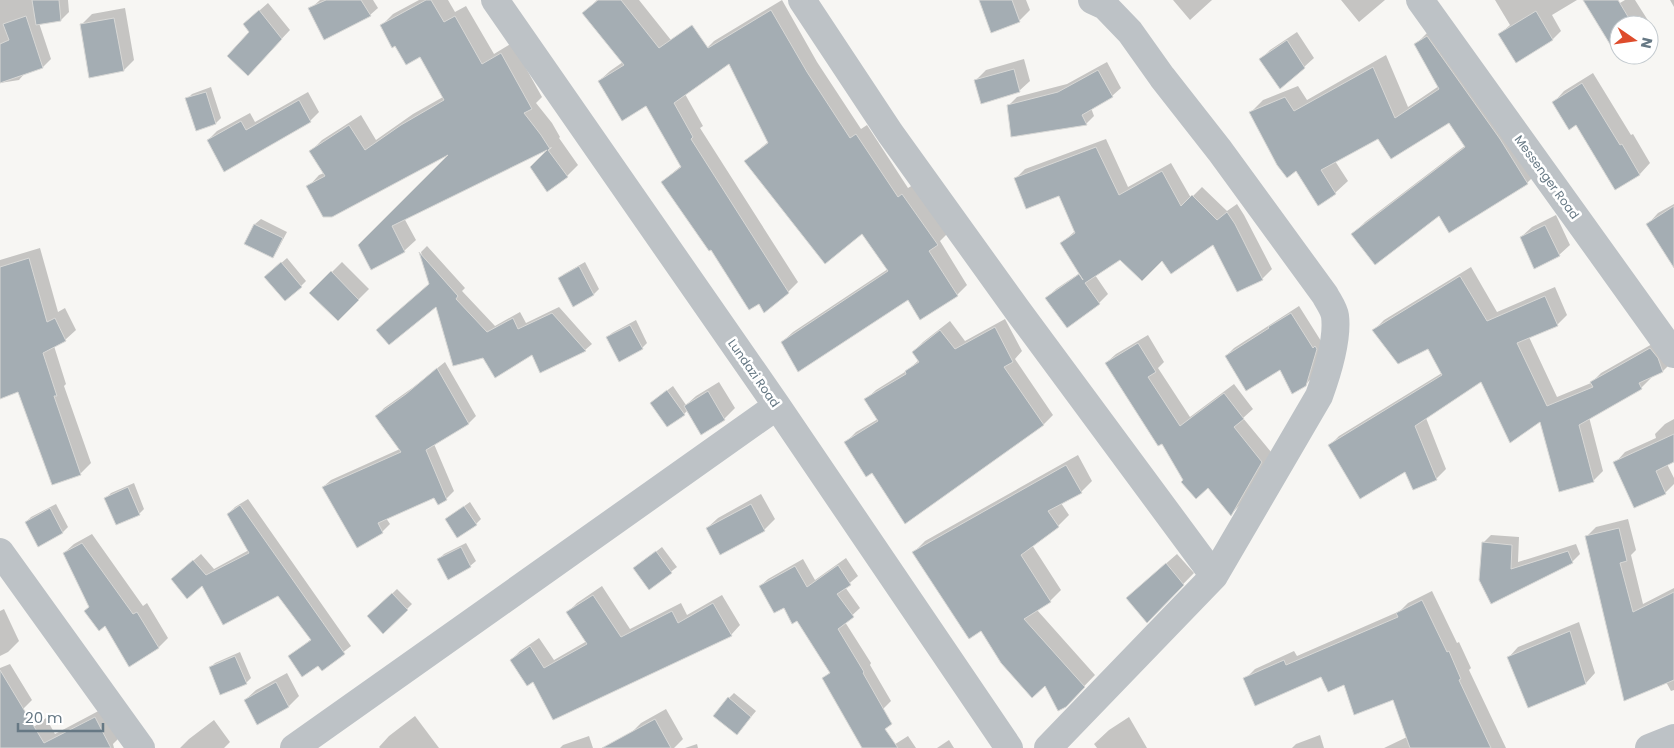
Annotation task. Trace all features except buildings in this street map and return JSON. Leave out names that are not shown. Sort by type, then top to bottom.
[{"type":"street","name":"Lundazi Road","points":[[494,0],[777,406],[1009,748]]},
{"type":"street","points":[[802,0],[890,133],[1018,311],[1214,576]]},
{"type":"street","points":[[1048,748],[1214,576],[1319,396],[1328,372],[1334,341],[1335,315],[1319,287],[1130,32],[1105,6],[1092,0]]},
{"type":"street","name":"Messenger Road","points":[[1420,0],[1674,354]]},
{"type":"street","points":[[294,748],[777,406]]},
{"type":"street","points":[[0,552],[141,748]]},
{"type":"street","points":[[1649,748],[1674,738]]}]
